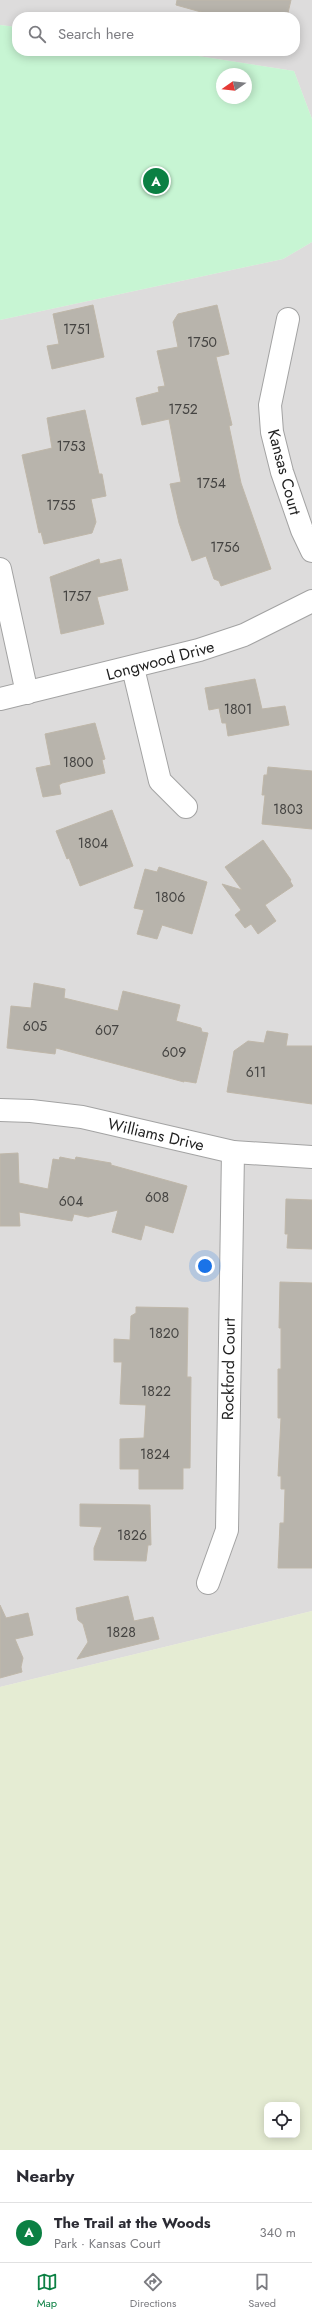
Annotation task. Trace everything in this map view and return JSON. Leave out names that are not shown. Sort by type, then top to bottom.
[{"type":"street","name":"Kansas Court","points":[[288,319],[270,405],[272,432],[284,480],[302,530],[312,551]]},
{"type":"street","points":[[0,569],[27,693]]},
{"type":"street","name":"Longwood Drive","points":[[0,699],[132,668],[199,650],[244,635],[312,601]]},
{"type":"street","points":[[132,668],[160,781],[186,807]]},
{"type":"street","name":"Williams Drive","points":[[0,1110],[31,1111],[82,1117],[233,1152],[312,1157]]},
{"type":"street","name":"Rockford Court","points":[[208,1583],[227,1530],[233,1152]]},
{"type":"shaded area","points":[[0,0],[312,0],[312,119],[294,71],[198,56],[300,56],[300,12],[12,12],[12,26],[0,25]]},
{"type":"shaded area","points":[[312,242],[312,1611],[0,1687],[0,320],[283,259]]},
{"type":"green space","points":[[0,25],[12,26],[12,56],[198,56],[294,71],[312,119],[312,242],[283,259],[0,320]]},
{"type":"green space","points":[[312,1611],[312,2150],[0,2150],[0,1687]]},
{"type":"building","points":[[177,0],[291,0],[288,12],[201,12],[176,5]]},
{"type":"building","points":[[93,305],[104,357],[52,369],[47,346],[59,344],[53,314]]},
{"type":"building","points":[[217,305],[229,354],[216,357],[232,425],[229,426],[241,483],[271,569],[221,586],[219,581],[214,579],[206,556],[192,561],[179,523],[170,484],[181,482],[169,419],[142,425],[136,398],[159,392],[158,387],[165,386],[157,351],[178,347],[173,322],[178,314]]},
{"type":"building","points":[[85,410],[99,474],[102,474],[106,496],[91,499],[96,522],[92,533],[44,544],[41,532],[39,533],[22,455],[52,448],[47,418]]},
{"type":"building","points":[[99,559],[100,564],[121,559],[128,590],[97,597],[104,624],[61,634],[50,577]]},
{"type":"building","points":[[255,679],[262,709],[285,706],[289,725],[228,736],[226,723],[222,723],[219,708],[209,710],[205,688]]},
{"type":"building","points":[[95,723],[105,759],[102,760],[105,773],[62,783],[59,785],[61,794],[43,797],[36,768],[51,765],[45,734]]},
{"type":"building","points":[[268,767],[312,771],[312,829],[262,824],[265,795],[262,795],[264,775],[267,775]]},
{"type":"building","points":[[112,810],[133,866],[80,886],[56,831]]},
{"type":"building","points":[[263,840],[291,880],[290,881],[293,886],[265,905],[276,921],[258,934],[251,924],[245,928],[235,915],[241,910],[222,884],[242,890],[225,867]]},
{"type":"building","points":[[159,867],[207,882],[192,934],[162,925],[157,939],[137,934],[144,910],[134,908],[145,869],[157,872]]},
{"type":"building","points":[[34,983],[65,989],[64,998],[118,1011],[123,991],[180,1005],[176,1021],[201,1028],[202,1032],[208,1033],[196,1083],[184,1082],[56,1048],[55,1054],[7,1048],[11,1006],[31,1008]]},
{"type":"building","points":[[267,1031],[288,1034],[286,1046],[312,1046],[312,1104],[227,1092],[234,1051],[248,1041],[264,1043]]},
{"type":"building","points":[[18,1153],[19,1183],[48,1189],[53,1159],[59,1160],[60,1157],[75,1160],[76,1157],[111,1163],[111,1165],[187,1186],[173,1233],[145,1225],[141,1240],[112,1232],[118,1210],[88,1217],[74,1214],[72,1221],[19,1212],[20,1226],[0,1226],[0,1154]]},
{"type":"building","points":[[286,1199],[312,1200],[312,1249],[287,1248],[288,1234],[285,1234]]},
{"type":"building","points":[[280,1282],[312,1283],[312,1568],[278,1568],[280,1523],[284,1523],[285,1489],[281,1489],[281,1476],[278,1476],[281,1418],[278,1418],[278,1369],[281,1369],[281,1328],[279,1328]]},
{"type":"building","points":[[136,1307],[188,1308],[187,1377],[191,1377],[190,1468],[183,1468],[183,1489],[139,1489],[139,1469],[120,1469],[120,1439],[144,1438],[146,1405],[120,1404],[122,1362],[114,1362],[114,1339],[130,1340],[131,1316],[136,1313]]},
{"type":"building","points":[[80,1504],[150,1505],[151,1545],[148,1545],[146,1561],[94,1560],[94,1548],[102,1527],[80,1526]]},
{"type":"building","points":[[128,1596],[134,1621],[153,1617],[159,1639],[77,1659],[88,1642],[83,1624],[78,1620],[76,1608]]},
{"type":"building","points":[[0,1605],[6,1618],[28,1613],[33,1635],[15,1639],[23,1658],[21,1667],[22,1672],[0,1678]]},
{"type":"place","name":"The Trail at the Woods","points":[[156,181]]}]
